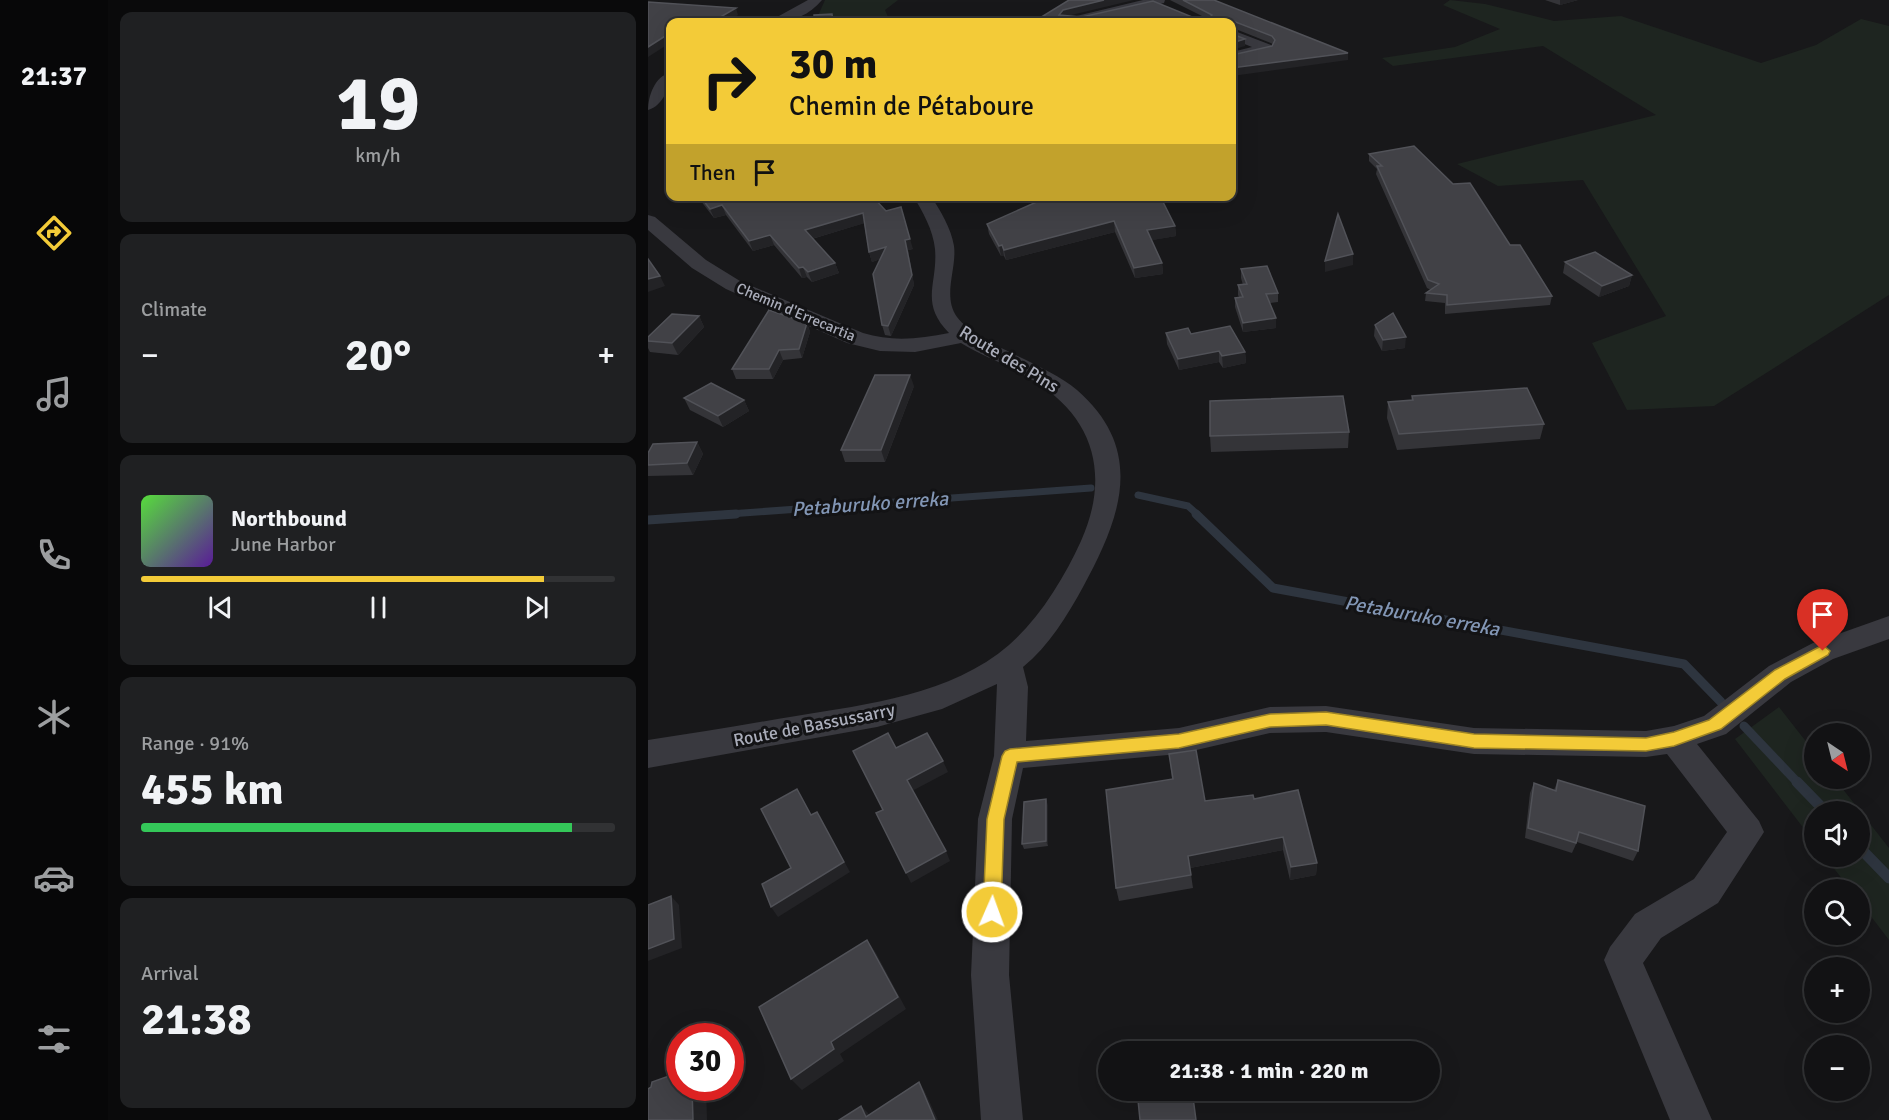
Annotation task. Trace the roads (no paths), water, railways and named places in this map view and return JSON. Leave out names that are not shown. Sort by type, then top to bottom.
[{"type":"street","points":[[785,18],[804,10],[816,0]]},
{"type":"street","points":[[1088,18],[1161,3]]},
{"type":"street","points":[[1236,36],[1266,48],[1236,55]]},
{"type":"street","points":[[648,105],[666,82]]},
{"type":"street","name":"Route des Pins","points":[[925,201],[938,223],[944,247],[940,291],[944,313],[963,336],[1025,366],[1059,387],[1095,428],[1107,460],[1110,499],[1101,531],[1052,618],[1007,663]]},
{"type":"street","name":"Chemin d'Errecartia","points":[[648,221],[699,264],[734,285],[855,338],[880,345],[915,346],[963,336]]},
{"type":"street","points":[[1010,756],[1179,741],[1270,720],[1326,719],[1474,741],[1646,744],[1674,739],[1715,725],[1780,674],[1823,651],[1889,627]]},
{"type":"street","points":[[1002,1120],[990,975],[995,819],[1010,756],[1013,687],[1007,663]]},
{"type":"street","name":"Route de Bassussarry","points":[[648,754],[885,714],[964,688],[1007,663]]},
{"type":"street","points":[[1674,739],[1747,832],[1706,891],[1648,926],[1623,960],[1691,1120]]},
{"type":"waterway","name":"Petaburuko erreka","points":[[715,515],[1091,488]]},
{"type":"waterway","name":"Petaburuko erreka","points":[[1138,495],[1188,506],[1198,515]]},
{"type":"waterway","name":"Petaburuko erreka","points":[[648,520],[736,514]]},
{"type":"waterway","name":"Petaburuko erreka","points":[[1196,514],[1273,588],[1684,664],[1721,702]]},
{"type":"waterway","name":"Petaburuko erreka","points":[[1744,726],[1798,783]]},
{"type":"waterway","name":"Petaburuko erreka","points":[[1797,782],[1815,801]]},
{"type":"waterway","name":"Petaburuko erreka","points":[[1870,858],[1889,878]]}]
